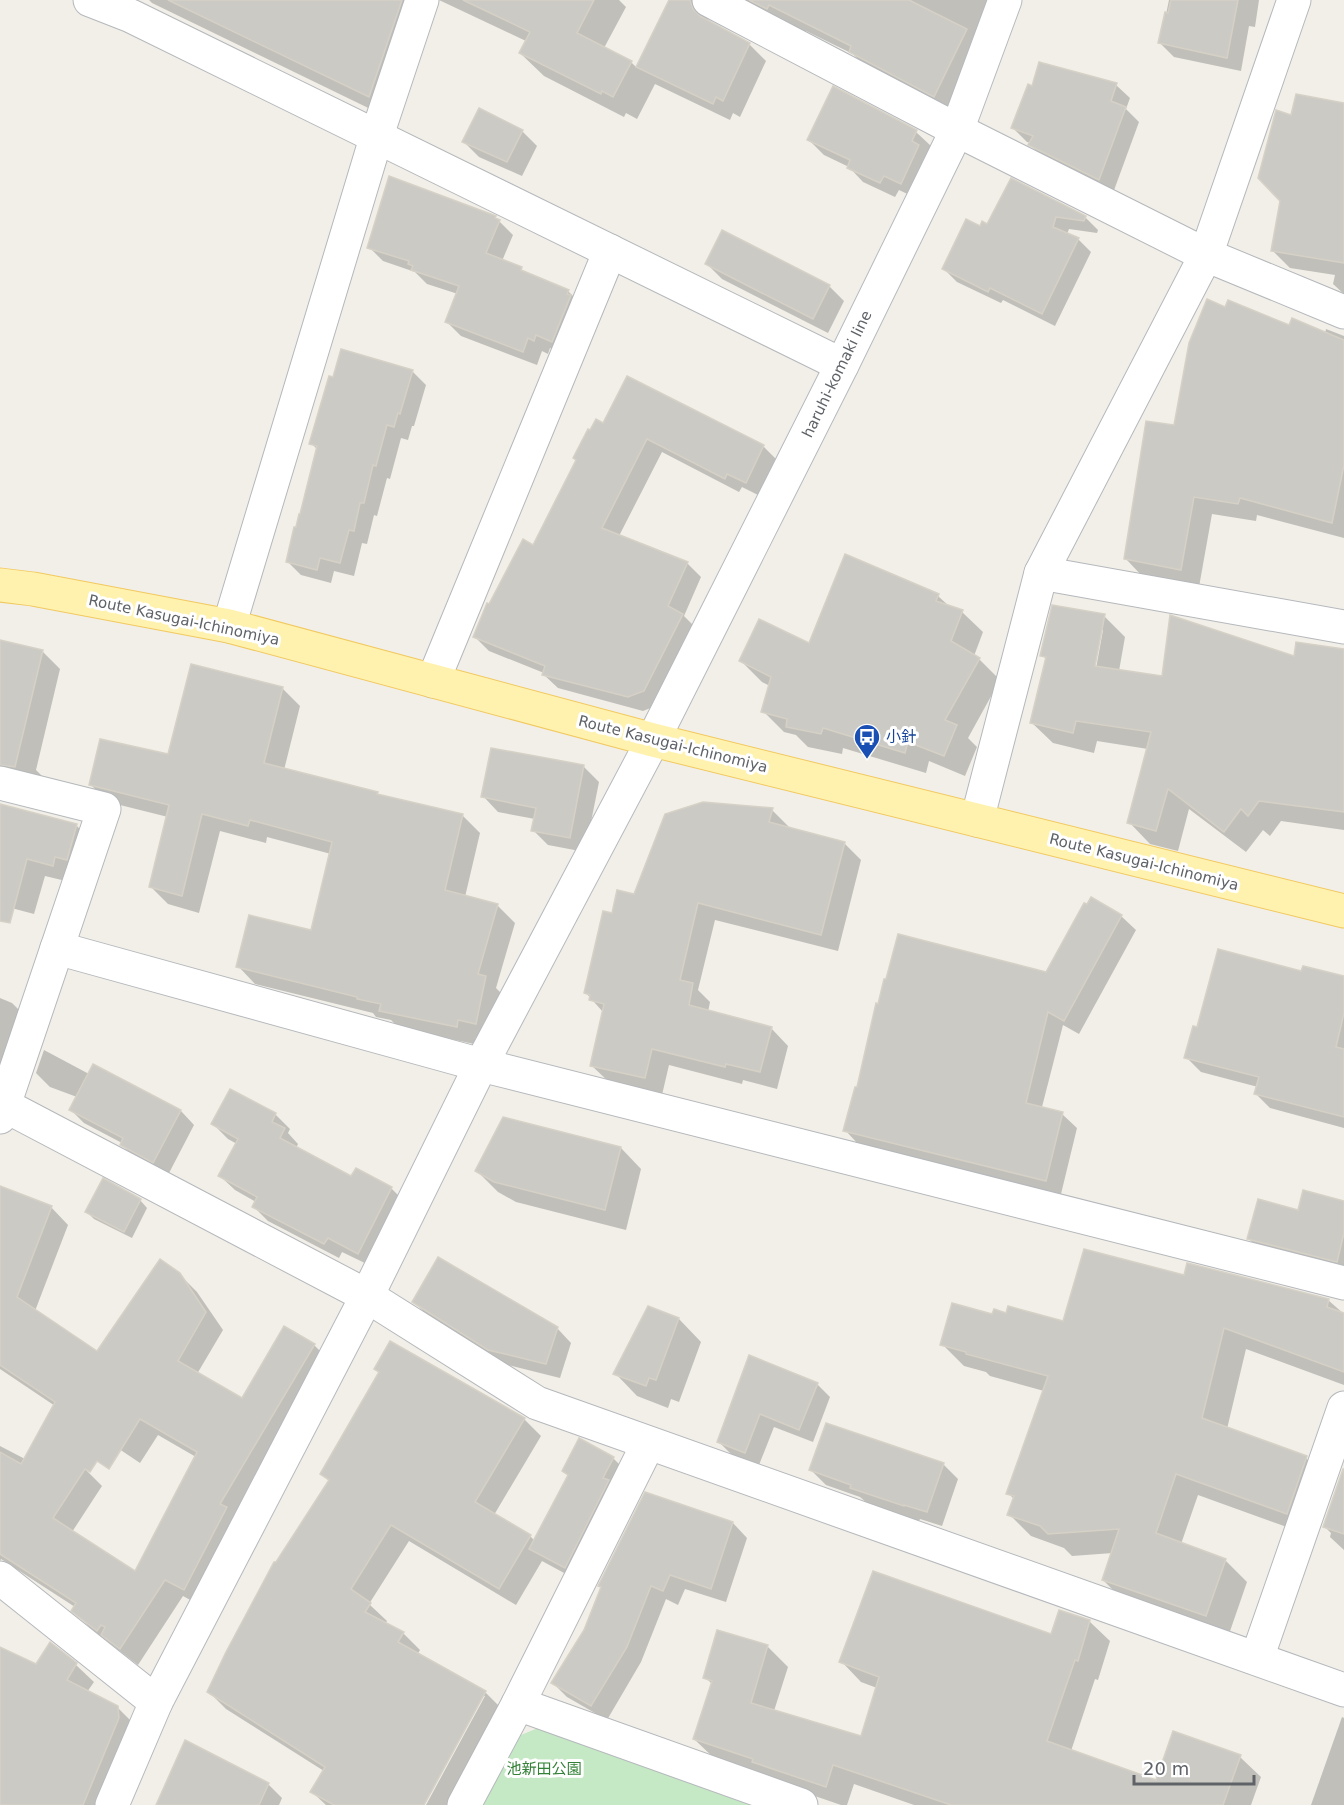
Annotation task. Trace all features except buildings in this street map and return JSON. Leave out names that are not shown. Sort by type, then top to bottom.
[{"type":"main road","name":"Route Kasugai-Ichinomiya","points":[[0,585],[33,589],[229,626],[652,740],[1344,911]]},
{"type":"street","points":[[90,0],[131,16],[377,135],[842,364]]},
{"type":"street","points":[[229,626],[377,135],[422,0]]},
{"type":"street","points":[[709,0],[957,130],[1206,255],[1344,312]]},
{"type":"street","name":"haruhi-komaki line","points":[[112,1805],[156,1702],[367,1296],[481,1065],[652,740],[842,364],[957,130],[1005,0]]},
{"type":"street","points":[[977,820],[1041,573],[1206,255],[1294,0]]},
{"type":"street","points":[[433,681],[610,250]]},
{"type":"street","points":[[1041,573],[1344,627]]},
{"type":"street","points":[[0,783],[104,809],[1,1108],[367,1296],[537,1403],[1344,1690]]},
{"type":"street","points":[[57,948],[481,1065],[1344,1283]]},
{"type":"street","points":[[1257,1658],[1344,1408]]},
{"type":"street","points":[[464,1805],[518,1704],[648,1444]]},
{"type":"street","points":[[0,1578],[156,1702]]},
{"type":"street","points":[[518,1704],[801,1805]]},
{"type":"green space","name":"池新田公園","points":[[538,1728],[750,1805],[482,1805],[521,1735]]},
{"type":"place","name":"小針","points":[[867,760]]}]
